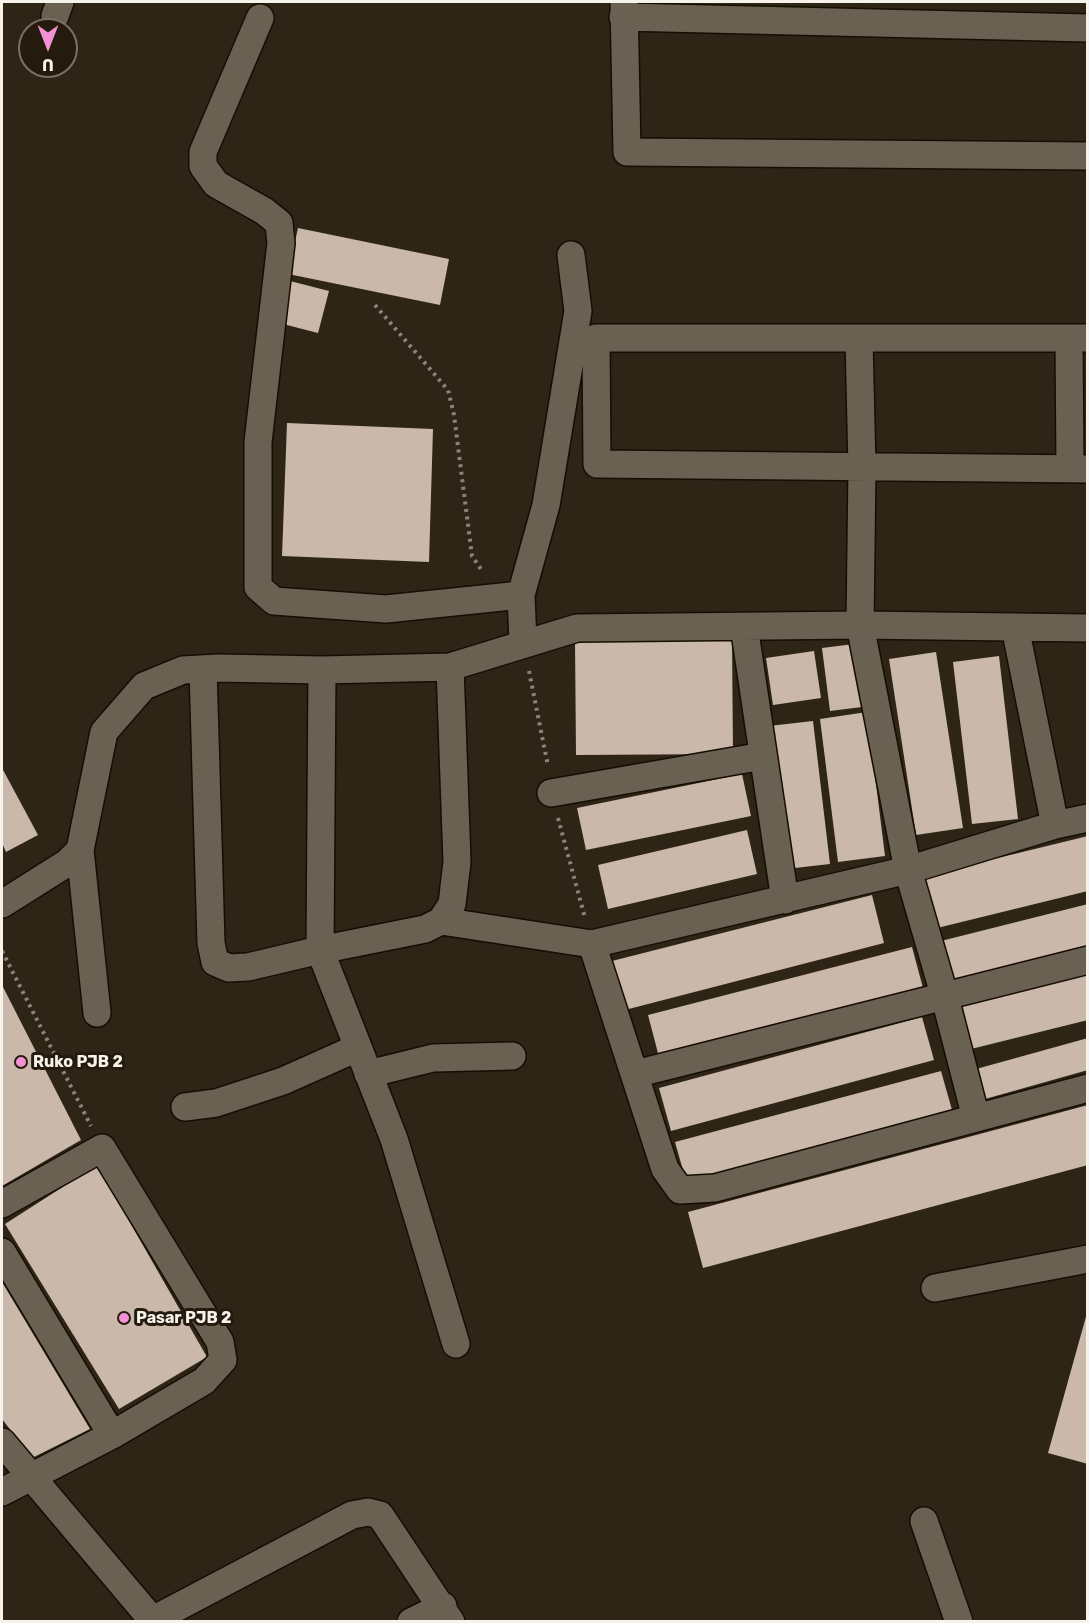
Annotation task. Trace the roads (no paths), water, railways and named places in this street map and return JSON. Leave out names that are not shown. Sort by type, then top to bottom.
[{"type":"street","points":[[1088,28],[623,9],[627,152],[1088,156]]},
{"type":"street","points":[[260,18],[203,152],[203,166],[216,184],[264,211],[279,223],[281,243],[258,442],[258,587],[274,601],[386,609],[521,596]]},
{"type":"street","points":[[523,643],[521,596],[546,505],[578,311],[571,255]]},
{"type":"street","points":[[596,338],[859,339],[1078,338],[1079,469],[597,464],[596,338]]},
{"type":"street","points":[[859,339],[862,468],[860,625],[908,870],[944,994],[976,1118]]},
{"type":"street","points":[[97,1013],[80,850],[104,732],[144,686],[183,670],[321,670],[450,666],[577,628],[860,625],[1088,628]]},
{"type":"street","points":[[744,626],[784,900]]},
{"type":"street","points":[[1015,627],[1055,825]]},
{"type":"street","points":[[203,669],[210,943],[214,962],[229,968],[248,967],[425,929],[441,921],[452,904],[457,862],[450,666]]},
{"type":"street","points":[[321,670],[320,950],[397,1147],[456,1344]]},
{"type":"street","points":[[552,793],[763,756]]},
{"type":"street","points":[[441,921],[592,944],[908,870],[1055,825],[1088,818]]},
{"type":"street","points":[[2,904],[67,863],[80,850]]},
{"type":"street","points":[[592,944],[665,1169],[680,1191],[715,1188],[1088,1088]]},
{"type":"street","points":[[635,1074],[944,994],[1088,960]]},
{"type":"street","points":[[185,1107],[216,1103],[283,1081],[357,1048]]},
{"type":"street","points":[[368,1074],[433,1058],[512,1056]]},
{"type":"street","points":[[2,1204],[102,1148],[220,1342],[222,1360],[204,1381],[112,1435],[2,1492]]},
{"type":"street","points":[[2,1252],[112,1435]]},
{"type":"street","points":[[935,1288],[1088,1259]]},
{"type":"street","points":[[2,1442],[29,1478],[153,1621],[352,1515],[368,1512],[380,1515],[447,1614],[411,1622]]},
{"type":"street","points":[[924,1521],[959,1622]]},
{"type":"place","name":"Ruko PJB 2","points":[[21,1062]]},
{"type":"place","name":"Pasar PJB 2","points":[[124,1318]]}]
